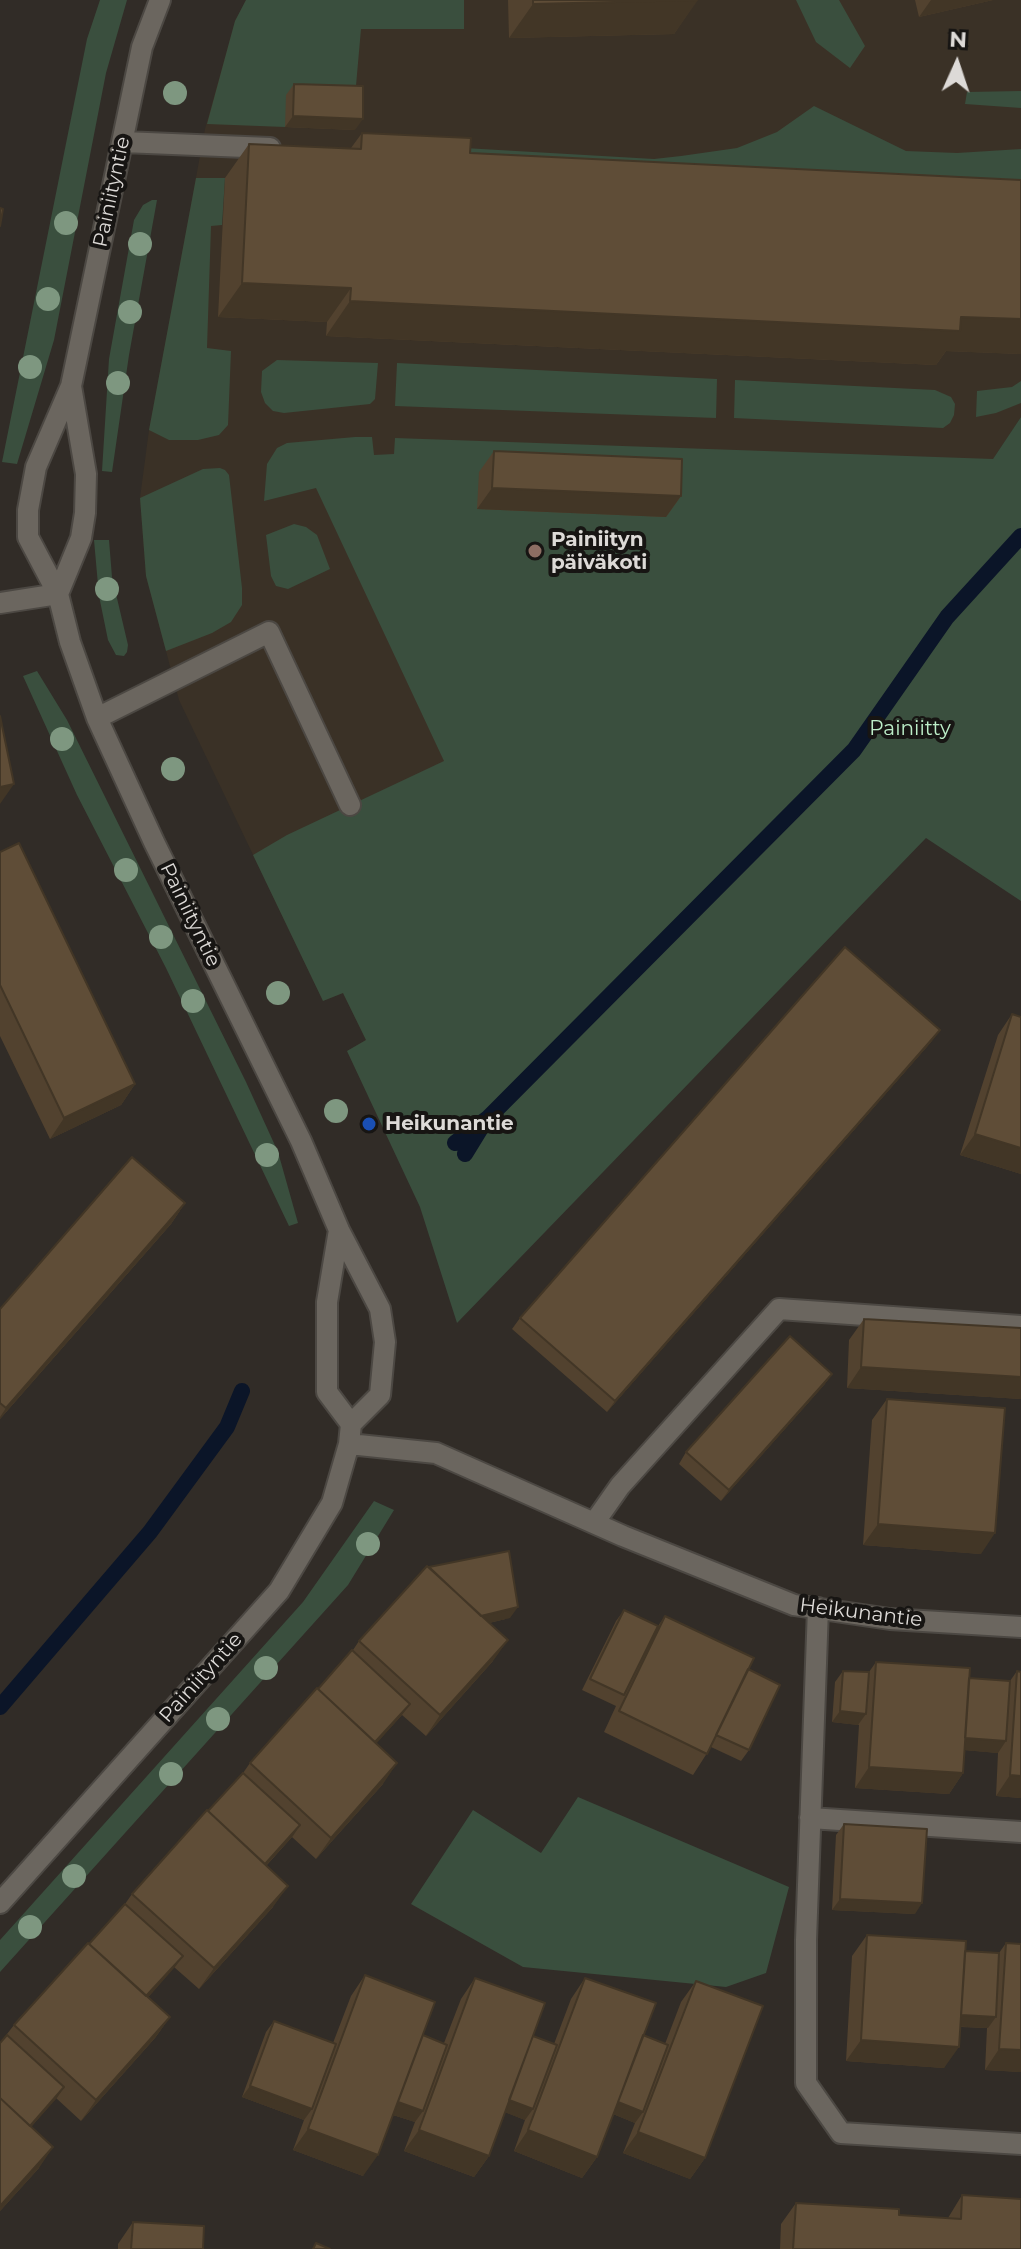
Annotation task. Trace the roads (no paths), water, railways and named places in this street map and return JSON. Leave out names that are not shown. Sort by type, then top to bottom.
[{"type":"street","name":"Painiityntie","points":[[0,1903],[279,1591],[332,1503],[350,1434],[380,1395],[385,1342],[380,1309],[339,1230],[301,1141],[154,842],[97,718],[70,642],[58,594],[28,537],[28,510],[36,467],[71,386],[142,47],[160,0]]},
{"type":"street","points":[[123,142],[293,149]]},
{"type":"street","name":"Painiityntie","points":[[58,594],[81,538],[85,513],[86,474],[71,386]]},
{"type":"street","points":[[0,603],[58,594]]},
{"type":"street","points":[[97,718],[269,632],[350,805]]},
{"type":"street","points":[[339,1230],[327,1302],[327,1392],[350,1434]]},
{"type":"street","points":[[594,1523],[620,1486],[779,1309],[1021,1326]]},
{"type":"street","name":"Heikunantie","points":[[350,1434],[436,1453],[594,1523],[794,1605],[890,1619],[1021,1627]]},
{"type":"street","points":[[818,1608],[806,1940],[806,2083],[841,2133],[1021,2144]]},
{"type":"street","points":[[810,1818],[1021,1832]]},
{"type":"waterway","points":[[455,1143],[488,1118],[854,750],[947,617],[1021,536]]},
{"type":"waterway","points":[[465,1154],[481,1128]]},
{"type":"waterway","points":[[0,1707],[150,1532],[227,1427],[242,1391]]},
{"type":"place","name":"Painiityn päiväkoti","points":[[535,551]]},
{"type":"place","name":"Heikunantie","points":[[369,1124]]},
{"type":"park label","name":"Painiitty","points":[[910,729]]}]
